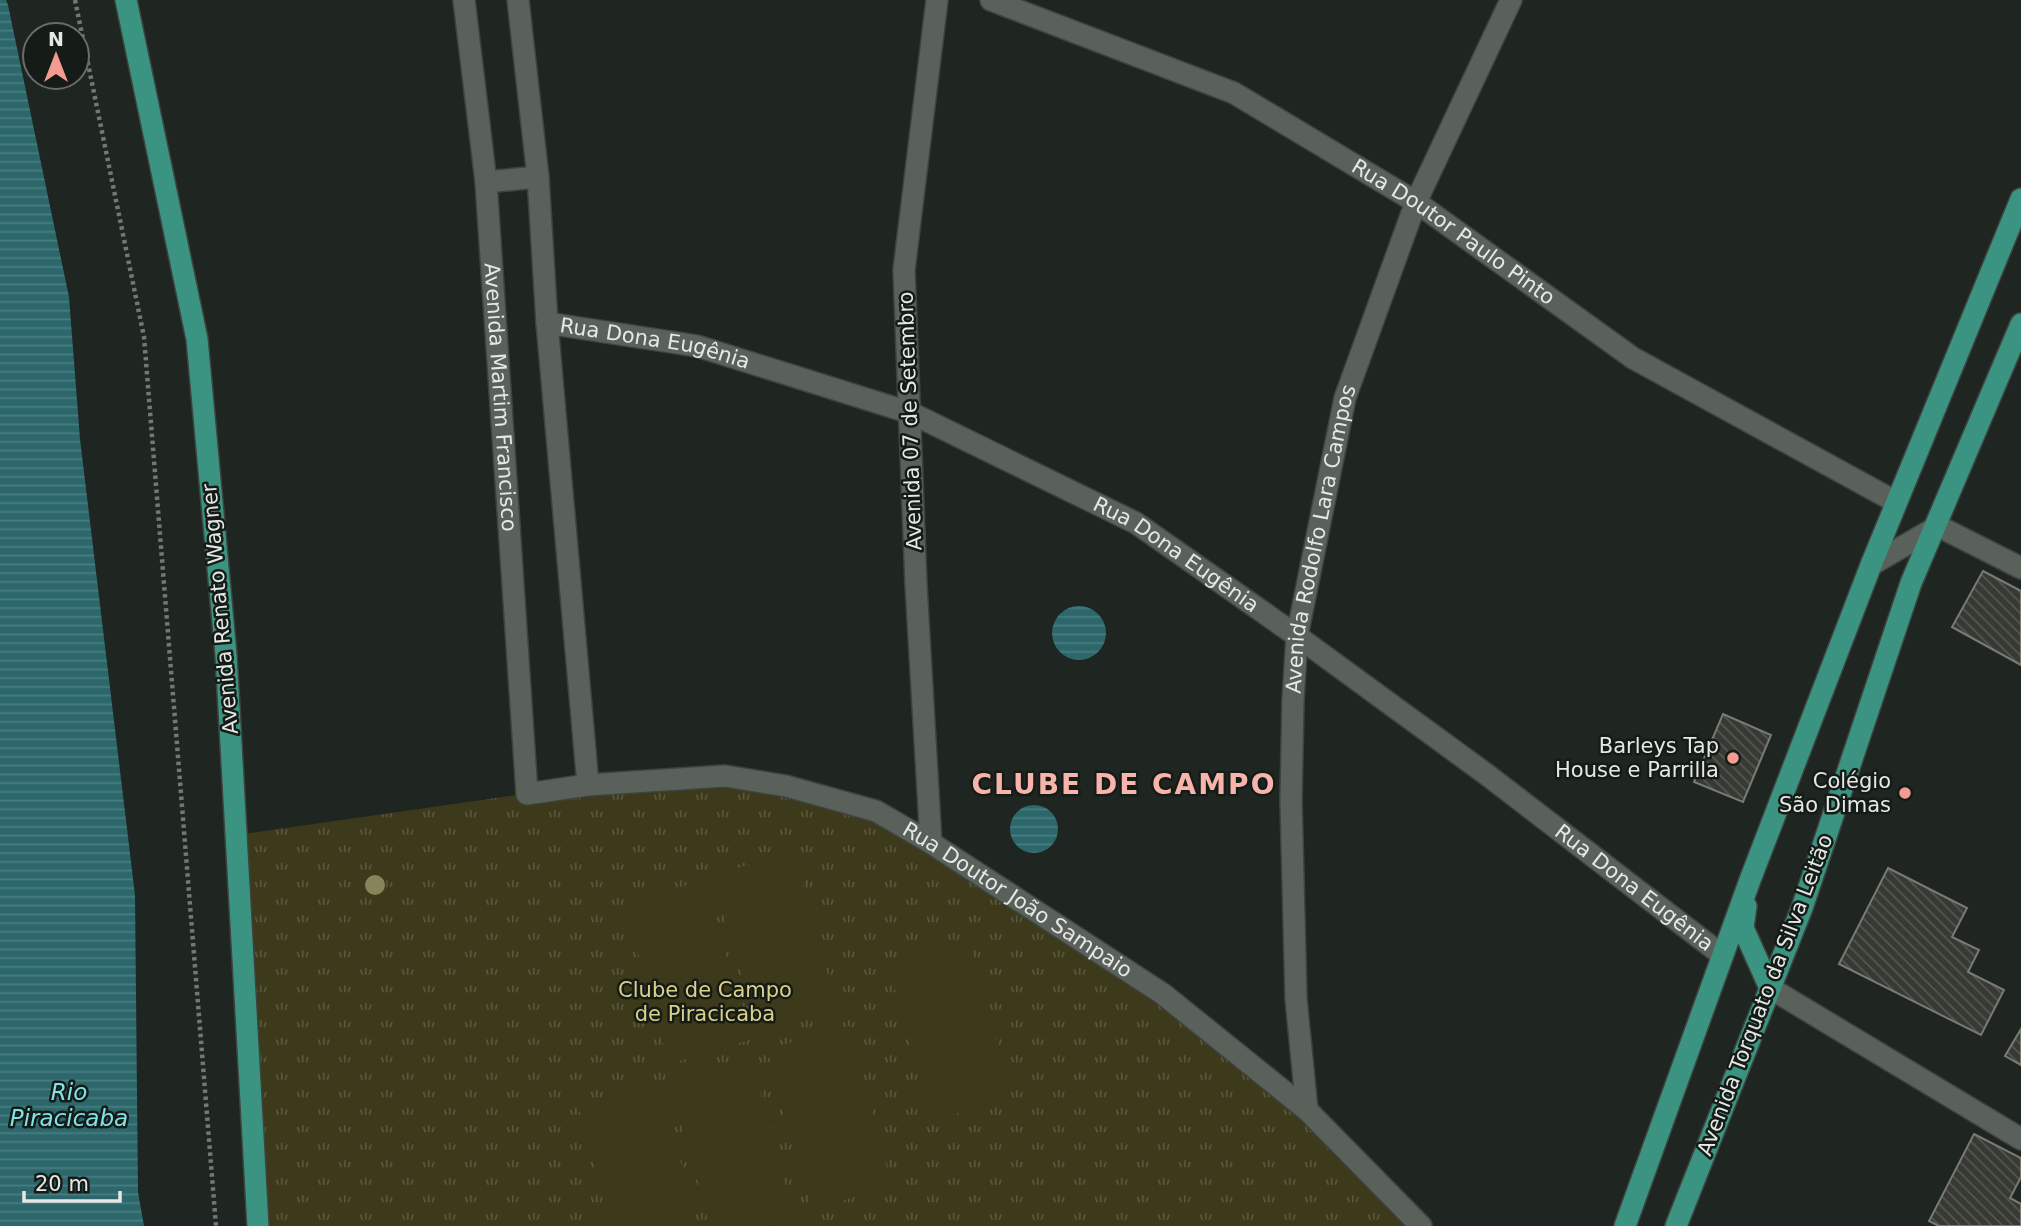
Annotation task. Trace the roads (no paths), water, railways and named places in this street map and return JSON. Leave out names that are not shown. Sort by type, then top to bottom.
[{"type":"main road","name":"Avenida Renato Wagner","points":[[126,0],[197,339],[226,655],[258,1226]]},
{"type":"main road","points":[[1625,1226],[1722,955],[1871,565],[2021,200]]},
{"type":"main road","name":"Avenida Torquato da Silva Leitão","points":[[1676,1226],[1802,908],[1911,583],[1938,526],[2021,324]]},
{"type":"main road","points":[[1750,880],[1743,928],[1769,988]]},
{"type":"street","name":"Avenida Martim Francisco","points":[[464,0],[486,182],[527,794]]},
{"type":"street","points":[[518,0],[538,177],[547,323],[588,785]]},
{"type":"street","name":"Avenida 07 de Setembro","points":[[931,843],[916,584],[904,270],[937,0]]},
{"type":"street","name":"Rua Doutor Paulo Pinto","points":[[991,0],[1234,93],[1416,201],[1633,358],[1896,502]]},
{"type":"street","name":"Avenida Rodolfo Lara Campos","points":[[1307,1110],[1296,999],[1291,800],[1297,636],[1345,398],[1416,201],[1511,0]]},
{"type":"street","points":[[486,182],[538,177]]},
{"type":"street","name":"Rua Dona Eugênia","points":[[547,323],[698,346],[911,413],[1136,523],[1486,774],[1722,955]]},
{"type":"street","points":[[1871,565],[1938,526],[2021,568]]},
{"type":"street","name":"Rua Doutor João Sampaio","points":[[527,794],[588,785],[725,776],[786,786],[876,811],[931,843],[1163,994],[1307,1110],[1421,1226]]},
{"type":"street","points":[[1769,988],[2021,1139]]},
{"type":"water","name":"Rio Piracicaba","points":[[0,0],[6,0],[21,67],[21,91],[26,91],[69,297],[80,439],[135,895],[138,1192],[144,1226],[0,1226]]},
{"type":"water","points":[[1079,606],[1098,614],[1106,633],[1098,652],[1079,660],[1060,652],[1052,633],[1060,614]]},
{"type":"water","points":[[1034,805],[1051,812],[1058,829],[1051,846],[1034,853],[1017,846],[1010,829],[1017,812]]},
{"type":"place","name":"Barleys Tap House e Parrilla","points":[[1733,758]]},
{"type":"place","name":"Colégio São Dimas","points":[[1905,793]]},
{"type":"district","name":"CLUBE DE CAMPO","points":[[1124,784]]},
{"type":"park label","name":"Clube de Campo de Piracicaba","points":[[705,1002]]}]
